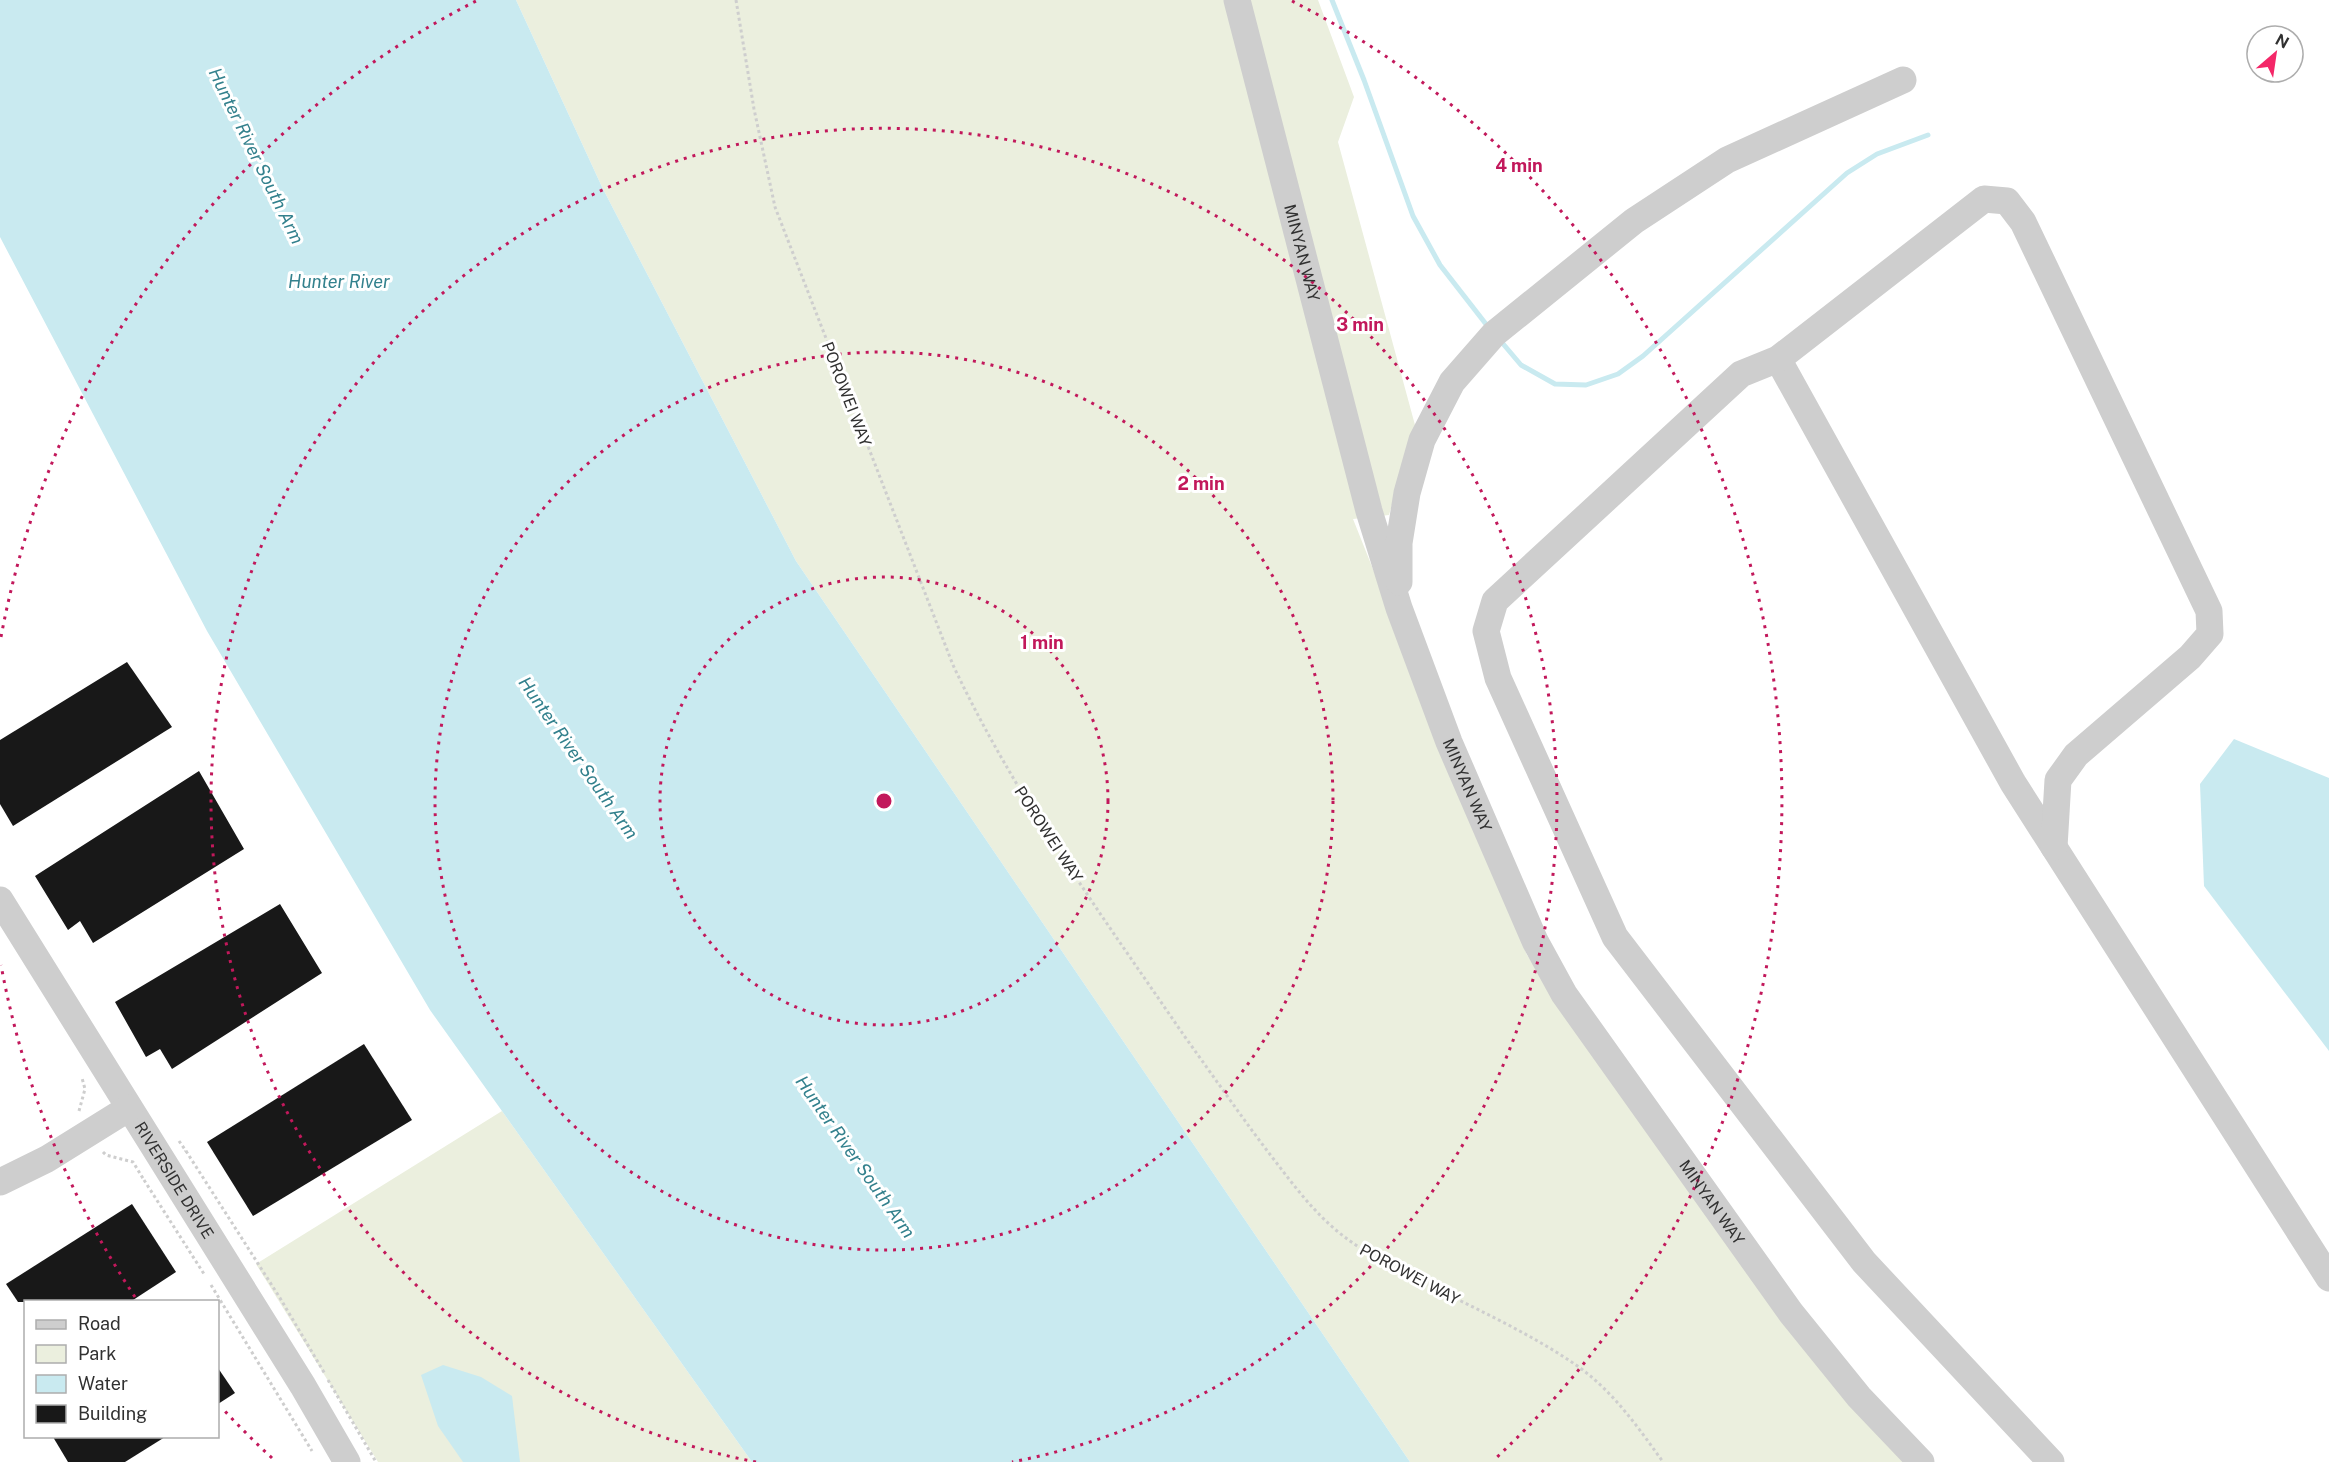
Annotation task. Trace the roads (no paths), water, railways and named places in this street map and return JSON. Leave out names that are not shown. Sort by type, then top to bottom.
[{"type":"street","name":"MINYAN WAY","points":[[1237,0],[1369,511],[1399,608],[1463,773],[1535,941],[1564,994],[1791,1313],[1859,1397],[1920,1462]]},
{"type":"street","points":[[1399,608],[1399,543],[1407,493],[1422,440],[1452,382],[1494,334],[1634,221],[1726,160],[1903,80]]},
{"type":"street","points":[[2051,1462],[1864,1262],[1615,937],[1498,678],[1486,631],[1495,601],[1741,374],[1778,358],[1984,199],[2007,201],[2023,222],[2209,611],[2210,634],[2190,657],[2076,755],[2058,780],[2054,847]]},
{"type":"street","points":[[1778,358],[2013,783],[2329,1278]]},
{"type":"street","name":"RIVERSIDE DRIVE","points":[[0,900],[303,1386],[347,1462]]},
{"type":"street","points":[[0,1182],[47,1159],[129,1108]]},
{"type":"water","name":"Hunter River","points":[[0,0],[516,0],[602,187],[796,561],[1410,1462],[752,1462],[430,1010],[207,631],[0,237]]},
{"type":"water","points":[[2234,739],[2329,778],[2329,1051],[2204,886],[2200,784]]},
{"type":"water","points":[[443,1365],[481,1377],[512,1396],[520,1462],[463,1462],[438,1426],[421,1375]]},
{"type":"waterway","points":[[1332,0],[1364,80],[1413,216],[1440,265],[1489,328]]},
{"type":"waterway","points":[[1499,339],[1521,365],[1555,384],[1586,385],[1618,374],[1643,356],[1847,173],[1877,154],[1928,135]]},
{"type":"water label","name":"Hunter River South Arm","points":[[256,156]]},
{"type":"water label","name":"Hunter River South Arm","points":[[578,758]]},
{"type":"water label","name":"Hunter River South Arm","points":[[855,1157]]}]
